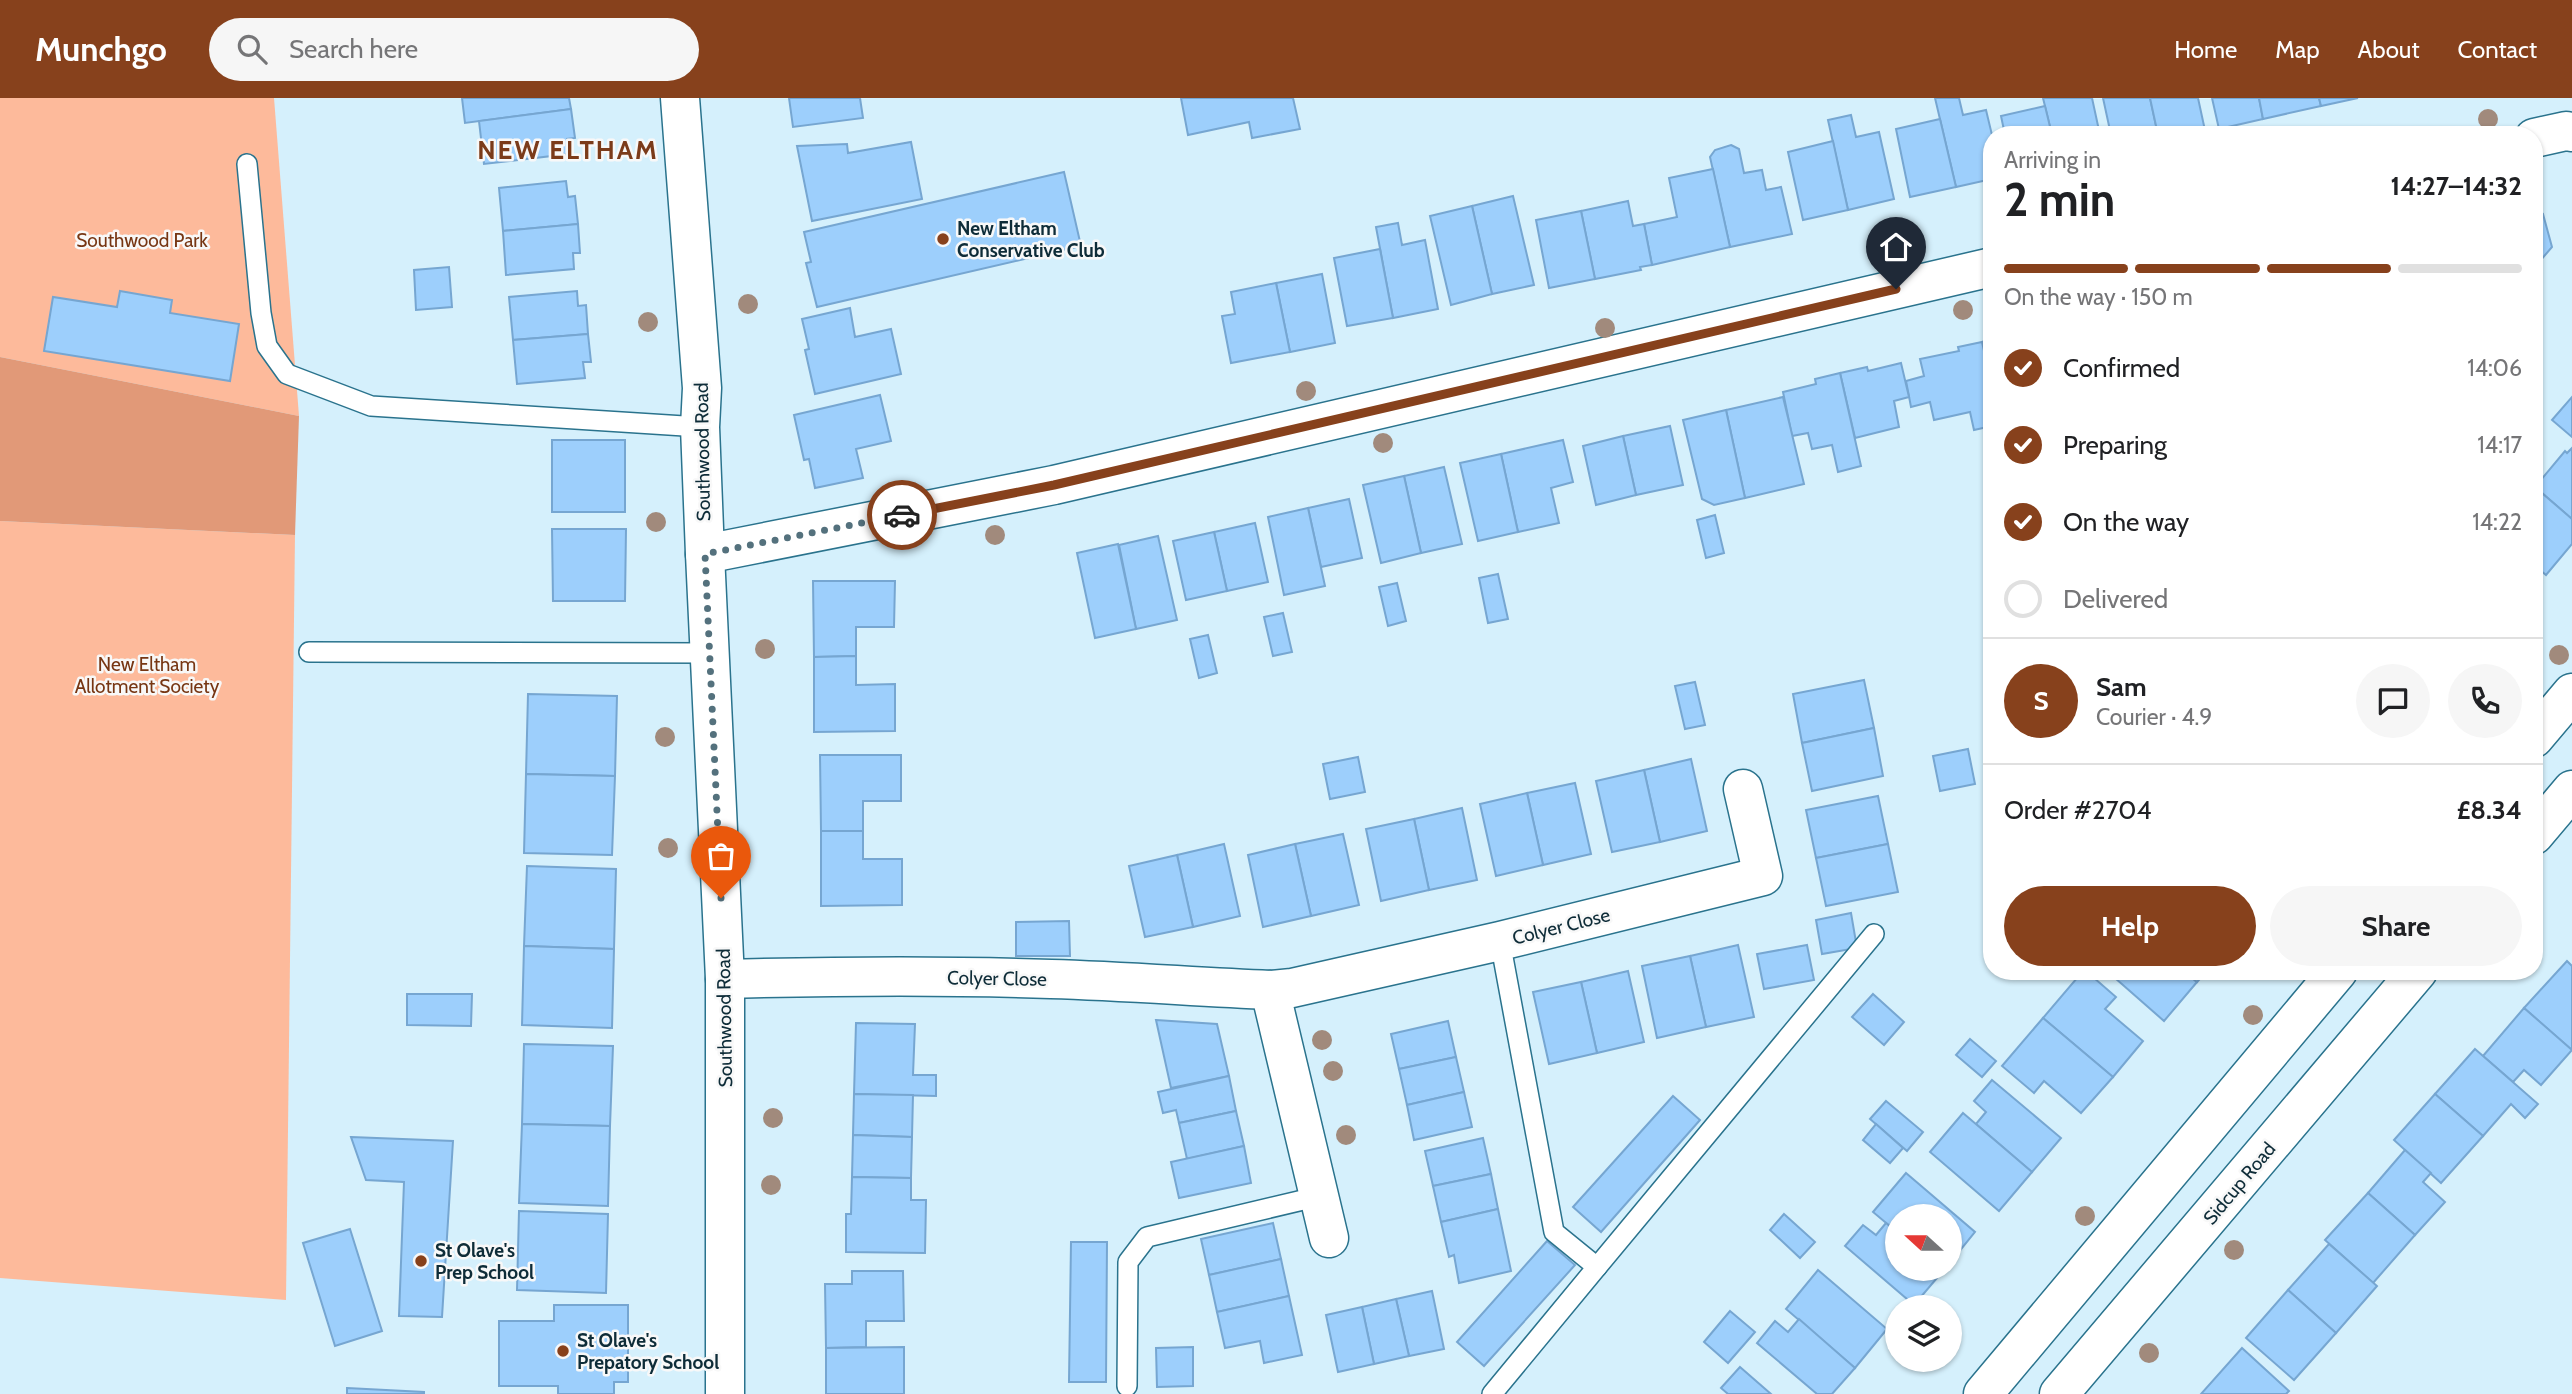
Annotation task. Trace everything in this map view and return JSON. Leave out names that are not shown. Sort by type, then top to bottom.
[{"type":"main road","name":"Southwood Road","points":[[680,98],[702,388],[700,427],[725,979],[725,1394]]},
{"type":"main road","points":[[2543,136],[2572,132]]},
{"type":"main road","points":[[705,554],[1054,485],[1983,269]]},
{"type":"main road","points":[[2543,727],[2572,693]]},
{"type":"main road","name":"Colyer Close","points":[[725,979],[822,976],[974,977],[1270,990],[1296,988],[1763,876],[1743,789]]},
{"type":"main road","points":[[2543,824],[2572,790]]},
{"type":"main road","points":[[1983,1394],[2330,980]]},
{"type":"main road","name":"Sidcup Road","points":[[2059,1394],[2410,980]]},
{"type":"main road","points":[[1270,990],[1329,1238]]},
{"type":"lane","points":[[247,164],[261,313],[267,346],[287,374],[371,406],[700,427]]},
{"type":"lane","points":[[309,652],[709,653]]},
{"type":"lane","points":[[1492,1394],[1874,934]]},
{"type":"lane","points":[[1500,941],[1554,1232],[1597,1266]]},
{"type":"lane","points":[[1127,1386],[1128,1262],[1147,1237],[1320,1196]]},
{"type":"green space","name":"Southwood Park","points":[[0,98],[274,98],[299,416],[0,357]]},
{"type":"green space","name":"New Eltham Allotment Society","points":[[0,521],[295,535],[286,1300],[0,1278]]},
{"type":"shaded area","points":[[0,357],[299,416],[295,535],[0,521]]},
{"type":"building","points":[[462,98],[569,98],[571,109],[465,123]]},
{"type":"building","points":[[789,98],[860,98],[863,118],[793,127]]},
{"type":"building","points":[[1181,98],[1293,98],[1300,129],[1252,138],[1249,122],[1188,135]]},
{"type":"building","points":[[1935,98],[1959,98],[1963,115],[1986,110],[1990,126],[1983,126],[1983,181],[1956,187]]},
{"type":"building","points":[[2043,98],[2092,98],[2098,126],[2050,126]]},
{"type":"building","points":[[2103,98],[2150,98],[2156,126],[2109,126]]},
{"type":"building","points":[[2150,98],[2198,98],[2204,126],[2156,126]]},
{"type":"building","points":[[2212,98],[2259,98],[2263,119],[2232,126],[2218,126]]},
{"type":"building","points":[[2259,98],[2319,98],[2321,106],[2263,119]]},
{"type":"building","points":[[2319,98],[2358,98],[2321,106]]},
{"type":"building","points":[[2045,106],[2050,126],[2003,126],[2001,116]]},
{"type":"building","points":[[571,109],[575,138],[567,139],[568,154],[484,164],[479,121]]},
{"type":"building","points":[[1851,115],[1856,137],[1879,132],[1894,199],[1848,210],[1828,120]]},
{"type":"building","points":[[1940,119],[1956,187],[1910,197],[1896,129]]},
{"type":"building","points":[[1833,141],[1848,210],[1803,220],[1788,152]]},
{"type":"building","points":[[911,142],[922,199],[812,221],[797,146],[847,144],[848,153]]},
{"type":"building","points":[[1731,145],[1739,149],[1744,173],[1762,170],[1766,190],[1781,187],[1792,234],[1730,247],[1710,157],[1715,150]]},
{"type":"building","points":[[1713,169],[1730,247],[1652,265],[1644,224],[1677,217],[1669,178]]},
{"type":"building","name":"New Eltham Conservative Club","points":[[1064,172],[1081,246],[817,307],[806,263],[811,262],[804,232]]},
{"type":"building","points":[[566,181],[568,197],[575,196],[578,224],[503,231],[499,188]]},
{"type":"building","points":[[1513,196],[1534,285],[1492,294],[1472,206]]},
{"type":"building","points":[[1628,201],[1633,226],[1644,224],[1652,265],[1640,267],[1641,270],[1595,279],[1581,211]]},
{"type":"building","points":[[1472,206],[1492,294],[1451,305],[1430,216]]},
{"type":"building","points":[[1581,211],[1595,279],[1549,288],[1536,220]]},
{"type":"building","points":[[2543,214],[2552,247],[2543,258]]},
{"type":"building","points":[[1398,223],[1402,245],[1425,240],[1438,309],[1393,318],[1376,227]]},
{"type":"building","points":[[578,224],[580,253],[573,253],[574,269],[506,275],[503,231]]},
{"type":"building","points":[[1380,249],[1393,318],[1347,326],[1334,258]]},
{"type":"building","points":[[449,267],[452,307],[416,310],[414,270]]},
{"type":"building","points":[[1322,274],[1335,343],[1290,352],[1276,283]]},
{"type":"building","points":[[1276,283],[1290,352],[1231,363],[1222,316],[1235,314],[1231,292]]},
{"type":"building","points":[[120,291],[172,300],[170,313],[239,324],[230,381],[44,351],[53,297],[117,307]]},
{"type":"building","points":[[577,291],[578,306],[586,305],[588,334],[513,340],[509,297]]},
{"type":"building","points":[[850,308],[855,337],[891,329],[901,374],[815,394],[805,350],[809,349],[802,319]]},
{"type":"building","points":[[588,334],[591,362],[583,362],[585,378],[517,384],[513,340]]},
{"type":"building","points":[[1982,342],[1983,428],[1974,430],[1970,412],[1934,420],[1930,402],[1911,407],[1906,381],[1924,376],[1920,359],[1959,351],[1958,347]]},
{"type":"building","points":[[1901,363],[1909,397],[1894,401],[1899,427],[1855,438],[1840,373],[1867,367],[1868,371]]},
{"type":"building","points":[[1840,373],[1861,466],[1838,472],[1832,445],[1812,449],[1808,433],[1792,436],[1783,392],[1816,384],[1815,379]]},
{"type":"building","points":[[880,395],[891,441],[856,449],[863,478],[815,488],[809,459],[804,460],[794,415]]},
{"type":"building","points":[[1783,397],[1804,484],[1745,498],[1726,410]]},
{"type":"building","points":[[2572,397],[2572,437],[2552,420]]},
{"type":"building","points":[[1726,410],[1745,498],[1714,505],[1702,499],[1683,420]]},
{"type":"building","points":[[1670,426],[1683,485],[1636,495],[1623,436]]},
{"type":"building","points":[[1623,436],[1636,495],[1596,505],[1583,446]]},
{"type":"building","points":[[552,440],[625,440],[625,512],[552,512]]},
{"type":"building","points":[[1563,440],[1573,482],[1551,488],[1559,523],[1518,532],[1501,454]]},
{"type":"building","points":[[2572,448],[2572,519],[2543,494],[2543,477],[2565,451],[2567,453]]},
{"type":"building","points":[[1501,454],[1518,532],[1478,541],[1460,463]]},
{"type":"building","points":[[1444,467],[1462,544],[1421,553],[1404,476]]},
{"type":"building","points":[[1404,476],[1421,553],[1381,563],[1363,485]]},
{"type":"building","points":[[2543,494],[2572,519],[2572,544],[2546,575],[2543,572]]},
{"type":"building","points":[[1349,499],[1362,558],[1321,567],[1308,508]]},
{"type":"building","points":[[1308,508],[1325,586],[1284,595],[1268,517]]},
{"type":"building","points":[[1715,515],[1724,553],[1706,558],[1697,520]]},
{"type":"building","points":[[1255,523],[1268,582],[1227,591],[1214,532]]},
{"type":"building","points":[[552,529],[626,529],[625,601],[553,601]]},
{"type":"building","points":[[1214,532],[1227,591],[1186,600],[1173,541]]},
{"type":"building","points":[[1158,536],[1177,620],[1136,629],[1119,545]]},
{"type":"building","points":[[1118,544],[1136,629],[1095,638],[1077,553]]},
{"type":"building","points":[[1498,574],[1508,619],[1488,623],[1479,578]]},
{"type":"building","points":[[813,581],[895,581],[894,627],[856,627],[856,656],[814,657]]},
{"type":"building","points":[[1397,583],[1406,621],[1388,626],[1379,587]]},
{"type":"building","points":[[1283,613],[1292,652],[1273,656],[1264,617]]},
{"type":"building","points":[[1208,635],[1217,673],[1199,678],[1190,639]]},
{"type":"building","points":[[856,656],[856,685],[895,684],[895,731],[814,732],[814,657]]},
{"type":"building","points":[[1864,680],[1874,728],[1802,743],[1793,694]]},
{"type":"building","points":[[1695,682],[1705,725],[1685,729],[1675,686]]},
{"type":"building","points":[[528,694],[617,696],[615,776],[526,774]]},
{"type":"building","points":[[1874,728],[1883,776],[1812,791],[1802,743]]},
{"type":"building","points":[[1968,749],[1975,784],[1940,791],[1933,756]]},
{"type":"building","points":[[820,755],[901,755],[901,801],[863,801],[863,831],[821,831]]},
{"type":"building","points":[[1358,757],[1365,792],[1330,799],[1323,764]]},
{"type":"building","points":[[1691,759],[1707,831],[1660,842],[1644,770]]},
{"type":"building","points":[[1644,770],[1660,842],[1612,852],[1596,781]]},
{"type":"building","points":[[526,774],[615,776],[612,855],[524,853]]},
{"type":"building","points":[[1575,783],[1591,854],[1543,865],[1527,793]]},
{"type":"building","points":[[1527,793],[1543,865],[1496,876],[1480,804]]},
{"type":"building","points":[[1878,796],[1888,844],[1816,858],[1806,810]]},
{"type":"building","points":[[1462,808],[1477,880],[1429,890],[1414,819]]},
{"type":"building","points":[[1414,819],[1429,890],[1381,901],[1366,829]]},
{"type":"building","points":[[821,831],[863,831],[863,859],[902,859],[902,905],[821,906]]},
{"type":"building","points":[[1343,834],[1359,905],[1311,916],[1295,844]]},
{"type":"building","points":[[1224,844],[1240,916],[1193,927],[1177,855]]},
{"type":"building","points":[[1295,844],[1311,916],[1263,927],[1248,855]]},
{"type":"building","points":[[1888,844],[1898,892],[1826,906],[1816,858]]},
{"type":"building","points":[[1177,855],[1193,927],[1145,937],[1129,866]]},
{"type":"building","points":[[527,866],[616,869],[614,949],[524,946]]},
{"type":"building","points":[[1851,913],[1857,948],[1822,954],[1816,920]]},
{"type":"building","points":[[1069,921],[1070,956],[1016,956],[1016,922]]},
{"type":"building","points":[[1738,945],[1754,1017],[1706,1027],[1690,956]]},
{"type":"building","points":[[1807,945],[1814,980],[1764,989],[1757,954]]},
{"type":"building","points":[[524,946],[614,949],[612,1028],[522,1025]]},
{"type":"building","points":[[1690,956],[1706,1027],[1657,1038],[1642,966]]},
{"type":"building","points":[[2567,961],[2572,966],[2572,1050],[2524,1008]]},
{"type":"building","points":[[1628,971],[1644,1042],[1597,1053],[1581,982]]},
{"type":"building","points":[[2075,980],[2096,980],[2116,997],[2105,1009],[2143,1041],[2113,1077],[2043,1018]]},
{"type":"building","points":[[2117,980],[2197,982],[2164,1021]]},
{"type":"building","points":[[1581,982],[1597,1053],[1549,1064],[1533,992]]},
{"type":"building","points":[[407,994],[472,994],[471,1026],[407,1025]]},
{"type":"building","points":[[1873,994],[1904,1022],[1884,1045],[1852,1017]]},
{"type":"building","points":[[2524,1008],[2572,1050],[2541,1085],[2524,1070],[2513,1082],[2483,1056]]},
{"type":"building","points":[[2043,1018],[2113,1077],[2081,1113],[2044,1081],[2034,1093],[2002,1066]]},
{"type":"building","points":[[1156,1020],[1217,1024],[1229,1076],[1171,1088]]},
{"type":"building","points":[[1448,1021],[1456,1057],[1399,1069],[1391,1034]]},
{"type":"building","points":[[856,1023],[915,1024],[913,1075],[936,1075],[936,1096],[854,1094]]},
{"type":"building","points":[[1970,1039],[1996,1061],[1982,1077],[1956,1055]]},
{"type":"building","points":[[524,1044],[613,1046],[610,1126],[522,1124]]},
{"type":"building","points":[[2475,1049],[2538,1104],[2525,1118],[2511,1104],[2483,1136],[2435,1094]]},
{"type":"building","points":[[1456,1057],[1464,1092],[1407,1105],[1399,1069]]},
{"type":"building","points":[[1229,1076],[1236,1111],[1179,1123],[1176,1110],[1163,1113],[1158,1092]]},
{"type":"building","points":[[1992,1080],[2061,1138],[2032,1172],[1976,1124],[1986,1112],[1974,1101]]},
{"type":"building","points":[[1464,1092],[1472,1127],[1414,1140],[1407,1105]]},
{"type":"building","points":[[854,1094],[913,1095],[912,1137],[853,1135]]},
{"type":"building","points":[[2435,1094],[2483,1136],[2441,1183],[2394,1140]]},
{"type":"building","points":[[1673,1096],[1700,1120],[1601,1232],[1573,1207]]},
{"type":"building","points":[[1886,1101],[1923,1132],[1907,1151],[1870,1119]]},
{"type":"building","points":[[1236,1111],[1244,1146],[1187,1159],[1179,1123]]},
{"type":"building","points":[[1963,1113],[2032,1172],[1999,1211],[1930,1152]]},
{"type":"building","points":[[522,1124],[610,1126],[608,1206],[519,1203]]},
{"type":"building","points":[[1876,1124],[1903,1148],[1890,1163],[1863,1140]]},
{"type":"building","points":[[853,1135],[912,1137],[911,1178],[852,1177]]},
{"type":"building","points":[[351,1137],[453,1141],[442,1317],[399,1316],[404,1182],[366,1180]]},
{"type":"building","points":[[1483,1138],[1491,1174],[1433,1186],[1425,1151]]},
{"type":"building","points":[[1244,1146],[1251,1183],[1179,1198],[1171,1162]]},
{"type":"building","points":[[2405,1150],[2431,1173],[2423,1182],[2445,1202],[2415,1235],[2368,1193]]},
{"type":"building","points":[[1906,1173],[1942,1204],[1885,1204],[1885,1222],[1873,1212]]},
{"type":"building","points":[[1491,1174],[1498,1209],[1441,1222],[1433,1186]]},
{"type":"building","points":[[852,1177],[911,1178],[911,1200],[926,1200],[925,1253],[846,1252],[846,1214],[851,1214]]},
{"type":"building","points":[[2368,1193],[2415,1235],[2373,1283],[2325,1240]]},
{"type":"building","points":[[1498,1209],[1511,1271],[1459,1283],[1454,1255],[1449,1257],[1441,1222]]},
{"type":"building","points":[[519,1211],[608,1214],[606,1293],[517,1290]]},
{"type":"building","points":[[1784,1214],[1815,1242],[1800,1258],[1770,1230]]},
{"type":"building","points":[[1962,1221],[1975,1232],[1962,1248]]},
{"type":"building","points":[[1273,1223],[1281,1259],[1209,1275],[1201,1239]]},
{"type":"building","points":[[1885,1224],[1885,1280],[1845,1246],[1863,1225],[1876,1235]]},
{"type":"building","points":[[350,1229],[382,1331],[335,1346],[303,1243]]},
{"type":"building","points":[[1547,1241],[1575,1265],[1484,1366],[1457,1342]]},
{"type":"building","points":[[1071,1242],[1107,1242],[1106,1382],[1069,1382]]},
{"type":"building","points":[[2329,1244],[2377,1286],[2336,1333],[2288,1290]]},
{"type":"building","points":[[1281,1259],[1289,1296],[1217,1312],[1209,1275]]},
{"type":"building","points":[[1818,1270],[1885,1327],[1885,1331],[1855,1368],[1786,1309]]},
{"type":"building","points":[[852,1271],[903,1271],[904,1321],[866,1321],[866,1347],[826,1348],[825,1284],[852,1284]]},
{"type":"building","points":[[1886,1281],[1934,1281],[1923,1295],[1902,1295]]},
{"type":"building","points":[[2288,1290],[2336,1333],[2294,1380],[2246,1338]]},
{"type":"building","points":[[1432,1291],[1444,1349],[1409,1356],[1396,1299]]},
{"type":"building","points":[[1289,1296],[1302,1355],[1264,1363],[1260,1341],[1225,1348],[1217,1312]]},
{"type":"building","points":[[1396,1299],[1409,1356],[1374,1364],[1362,1307]]},
{"type":"building","name":"St Olave's Prepatory School","points":[[554,1305],[628,1305],[628,1382],[614,1382],[614,1394],[558,1394],[558,1386],[499,1386],[499,1321],[554,1321]]},
{"type":"building","points":[[1362,1307],[1374,1364],[1338,1372],[1326,1315]]},
{"type":"building","points":[[1730,1311],[1755,1332],[1728,1363],[1704,1342]]},
{"type":"building","points":[[1799,1319],[1855,1368],[1832,1394],[1817,1394],[1757,1343],[1775,1321],[1788,1332]]},
{"type":"building","points":[[904,1347],[904,1394],[826,1394],[826,1348]]},
{"type":"building","points":[[1193,1347],[1193,1386],[1157,1387],[1156,1348]]},
{"type":"building","points":[[2242,1348],[2289,1391],[2286,1394],[2201,1394]]},
{"type":"building","points":[[1740,1367],[1771,1394],[1728,1394],[1721,1388]]},
{"type":"building","points":[[347,1388],[424,1392],[424,1394],[347,1394]]},
{"type":"way so far","points":[[721,898],[705,554],[902,515]]},
{"type":"place","name":"New Eltham Conservative Club","points":[[943,239]]},
{"type":"place","name":"St Olave's Prep School","points":[[421,1261]]},
{"type":"place","name":"St Olave's Prepatory School","points":[[563,1351]]},
{"type":"district","name":"NEW ELTHAM","points":[[568,150]]},
{"type":"route","points":[[902,515],[1054,485],[1896,289]]}]
